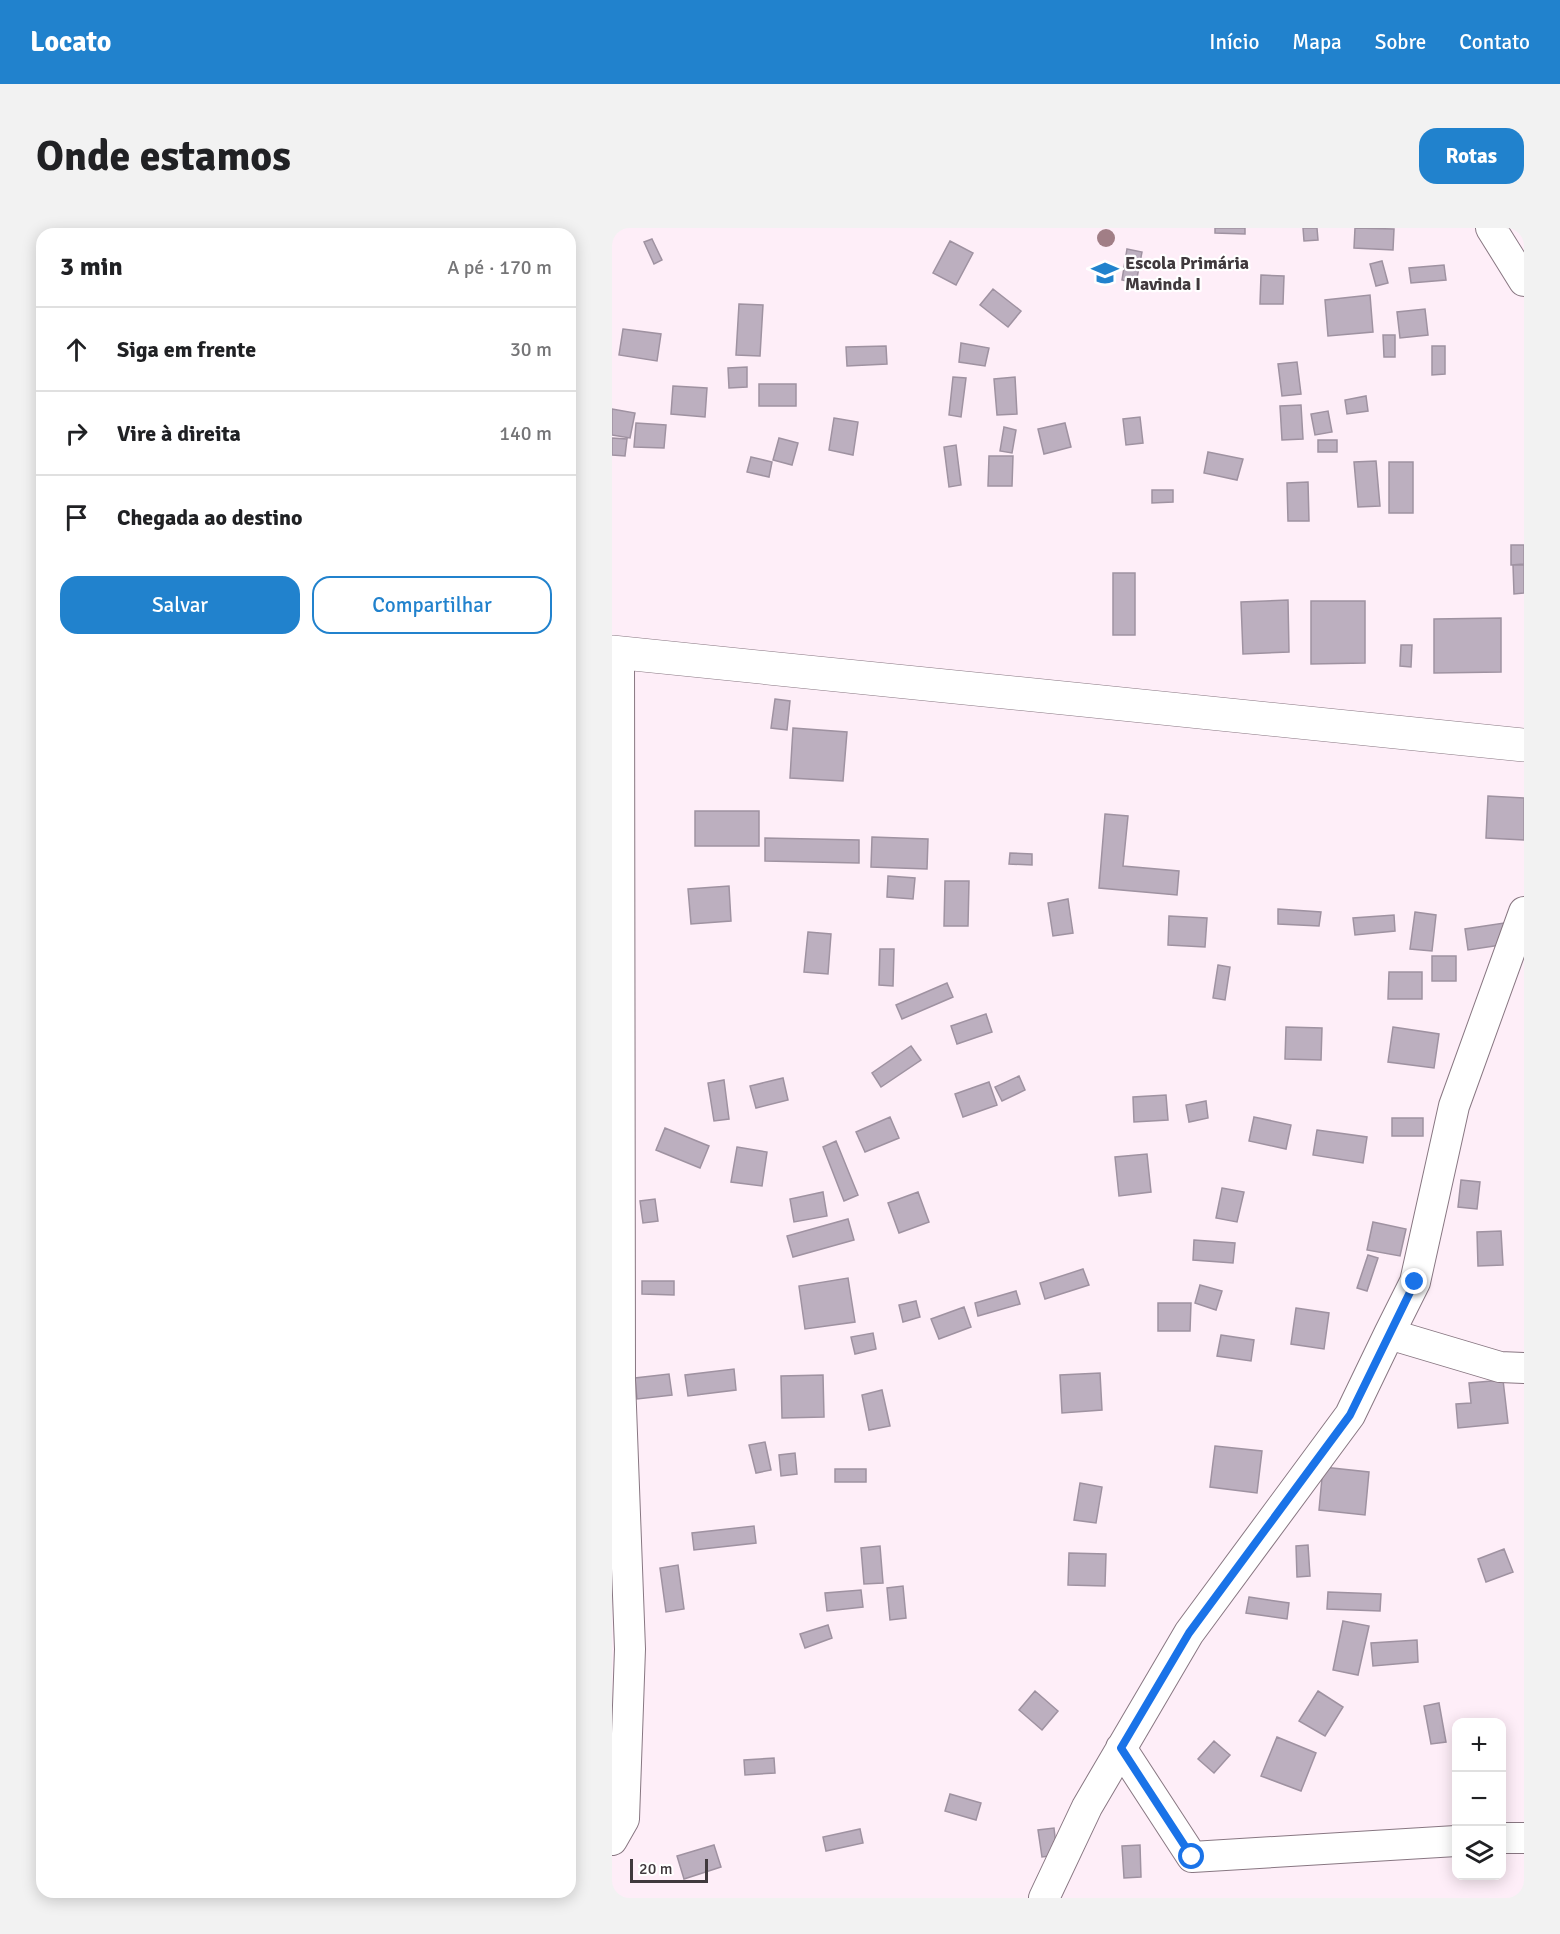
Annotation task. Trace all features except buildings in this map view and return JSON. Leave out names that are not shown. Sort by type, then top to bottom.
[{"type":"street","points":[[1491,228],[1524,281]]},
{"type":"street","points":[[612,1840],[624,1819],[630,1649],[620,1380],[615,652],[1524,745]]},
{"type":"street","points":[[1044,1898],[1087,1807],[1189,1633],[1350,1415],[1415,1282],[1454,1106],[1524,912]]},
{"type":"street","points":[[1389,1334],[1500,1367],[1524,1368]]},
{"type":"street","points":[[1121,1748],[1192,1857],[1452,1841]]},
{"type":"street","points":[[1506,1838],[1524,1838]]},
{"type":"place","name":"Escola Primária Mavinda I","points":[[1105,273]]},
{"type":"route","points":[[1192,1857],[1121,1748],[1189,1633],[1350,1415],[1415,1282]]}]
